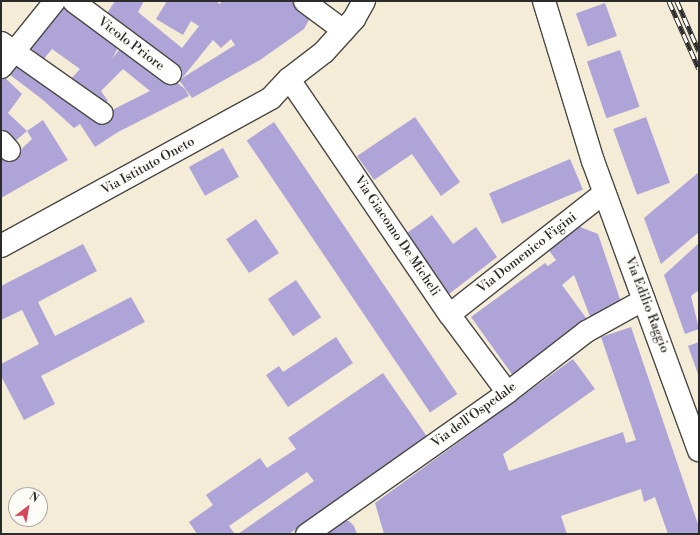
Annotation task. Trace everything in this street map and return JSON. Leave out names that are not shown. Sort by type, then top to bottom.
[{"type":"main road","name":"Via Istituto Oneto","points":[[1,246],[271,98],[289,79],[324,52],[354,19],[364,1]]},
{"type":"main road","name":"Via Edilio Raggio","points":[[544,1],[593,161],[699,450]]},
{"type":"street","points":[[1,67],[8,47],[54,1]]},
{"type":"street","name":"Vicolo Priore","points":[[73,1],[170,73]]},
{"type":"street","points":[[304,1],[343,30]]},
{"type":"street","points":[[8,47],[102,113]]},
{"type":"street","name":"Via Giacomo De Micheli","points":[[289,79],[449,314],[507,392]]},
{"type":"street","name":"Via Domenico Figini","points":[[449,314],[604,192]]},
{"type":"street","name":"Via dell'Ospedale","points":[[306,534],[507,392],[586,331],[644,299]]},
{"type":"building","points":[[56,1],[70,1],[122,40],[112,59],[125,42],[185,89],[189,96],[118,132],[95,147],[80,124],[74,128],[43,100],[5,71],[17,55],[102,115],[150,91],[123,69],[101,91],[108,101],[102,107],[94,97],[70,80],[80,69],[52,49],[43,60],[25,42]]},
{"type":"building","points":[[115,1],[144,1],[138,12],[182,48],[199,26],[191,21],[183,35],[156,19],[167,1],[216,1],[220,4],[222,1],[300,1],[314,11],[304,29],[260,60],[192,98],[179,80],[235,45],[231,39],[221,48],[213,40],[183,77],[104,18]]},
{"type":"building","points":[[605,3],[617,36],[588,46],[576,14]]},
{"type":"building","points":[[620,50],[640,107],[606,118],[587,61]]},
{"type":"building","points":[[1,74],[22,94],[8,113],[27,131],[13,143],[1,130]]},
{"type":"building","points":[[415,117],[460,182],[441,196],[412,154],[374,180],[357,156]]},
{"type":"building","points":[[646,117],[670,183],[637,195],[613,129]]},
{"type":"building","points":[[43,120],[68,160],[1,198],[1,143],[14,156],[32,139],[27,131]]},
{"type":"building","points":[[274,122],[457,394],[430,412],[247,140]]},
{"type":"building","points":[[223,148],[239,177],[205,196],[189,167]]},
{"type":"building","points":[[570,159],[583,189],[502,224],[489,193]]},
{"type":"building","points":[[699,172],[699,232],[661,264],[644,218]]},
{"type":"building","points":[[432,215],[453,244],[476,227],[497,257],[449,294],[407,233]]},
{"type":"building","points":[[256,219],[279,253],[249,273],[226,239]]},
{"type":"building","points":[[573,224],[598,234],[621,302],[591,319],[574,275],[562,285],[589,322],[514,377],[471,317],[545,263],[548,266],[556,260],[545,245]]},
{"type":"building","points":[[699,243],[699,290],[691,296],[699,329],[685,334],[664,275]]},
{"type":"building","points":[[83,244],[97,271],[38,302],[55,336],[131,297],[145,322],[41,376],[55,404],[24,420],[1,376],[1,364],[39,344],[22,310],[1,320],[1,286]]},
{"type":"building","points":[[296,280],[321,317],[293,336],[268,299]]},
{"type":"building","points":[[631,327],[699,527],[699,534],[668,534],[655,497],[644,502],[641,489],[561,516],[567,534],[384,534],[375,503],[573,359],[595,389],[503,454],[509,471],[623,432],[626,443],[636,440],[601,337]]},
{"type":"building","points":[[336,337],[353,363],[288,407],[266,375],[279,366],[283,372]]},
{"type":"building","points":[[699,342],[699,377],[688,346]]},
{"type":"building","points":[[383,373],[428,438],[289,534],[238,534],[314,481],[307,472],[229,526],[235,534],[197,534],[189,522],[213,505],[206,495],[260,458],[267,468],[296,449],[288,438]]},
{"type":"building","points":[[344,521],[349,521],[354,526],[357,534],[327,533]]},
{"type":"railway","points":[[669,1],[699,69]]},
{"type":"railway","points":[[677,1],[699,51]]}]
